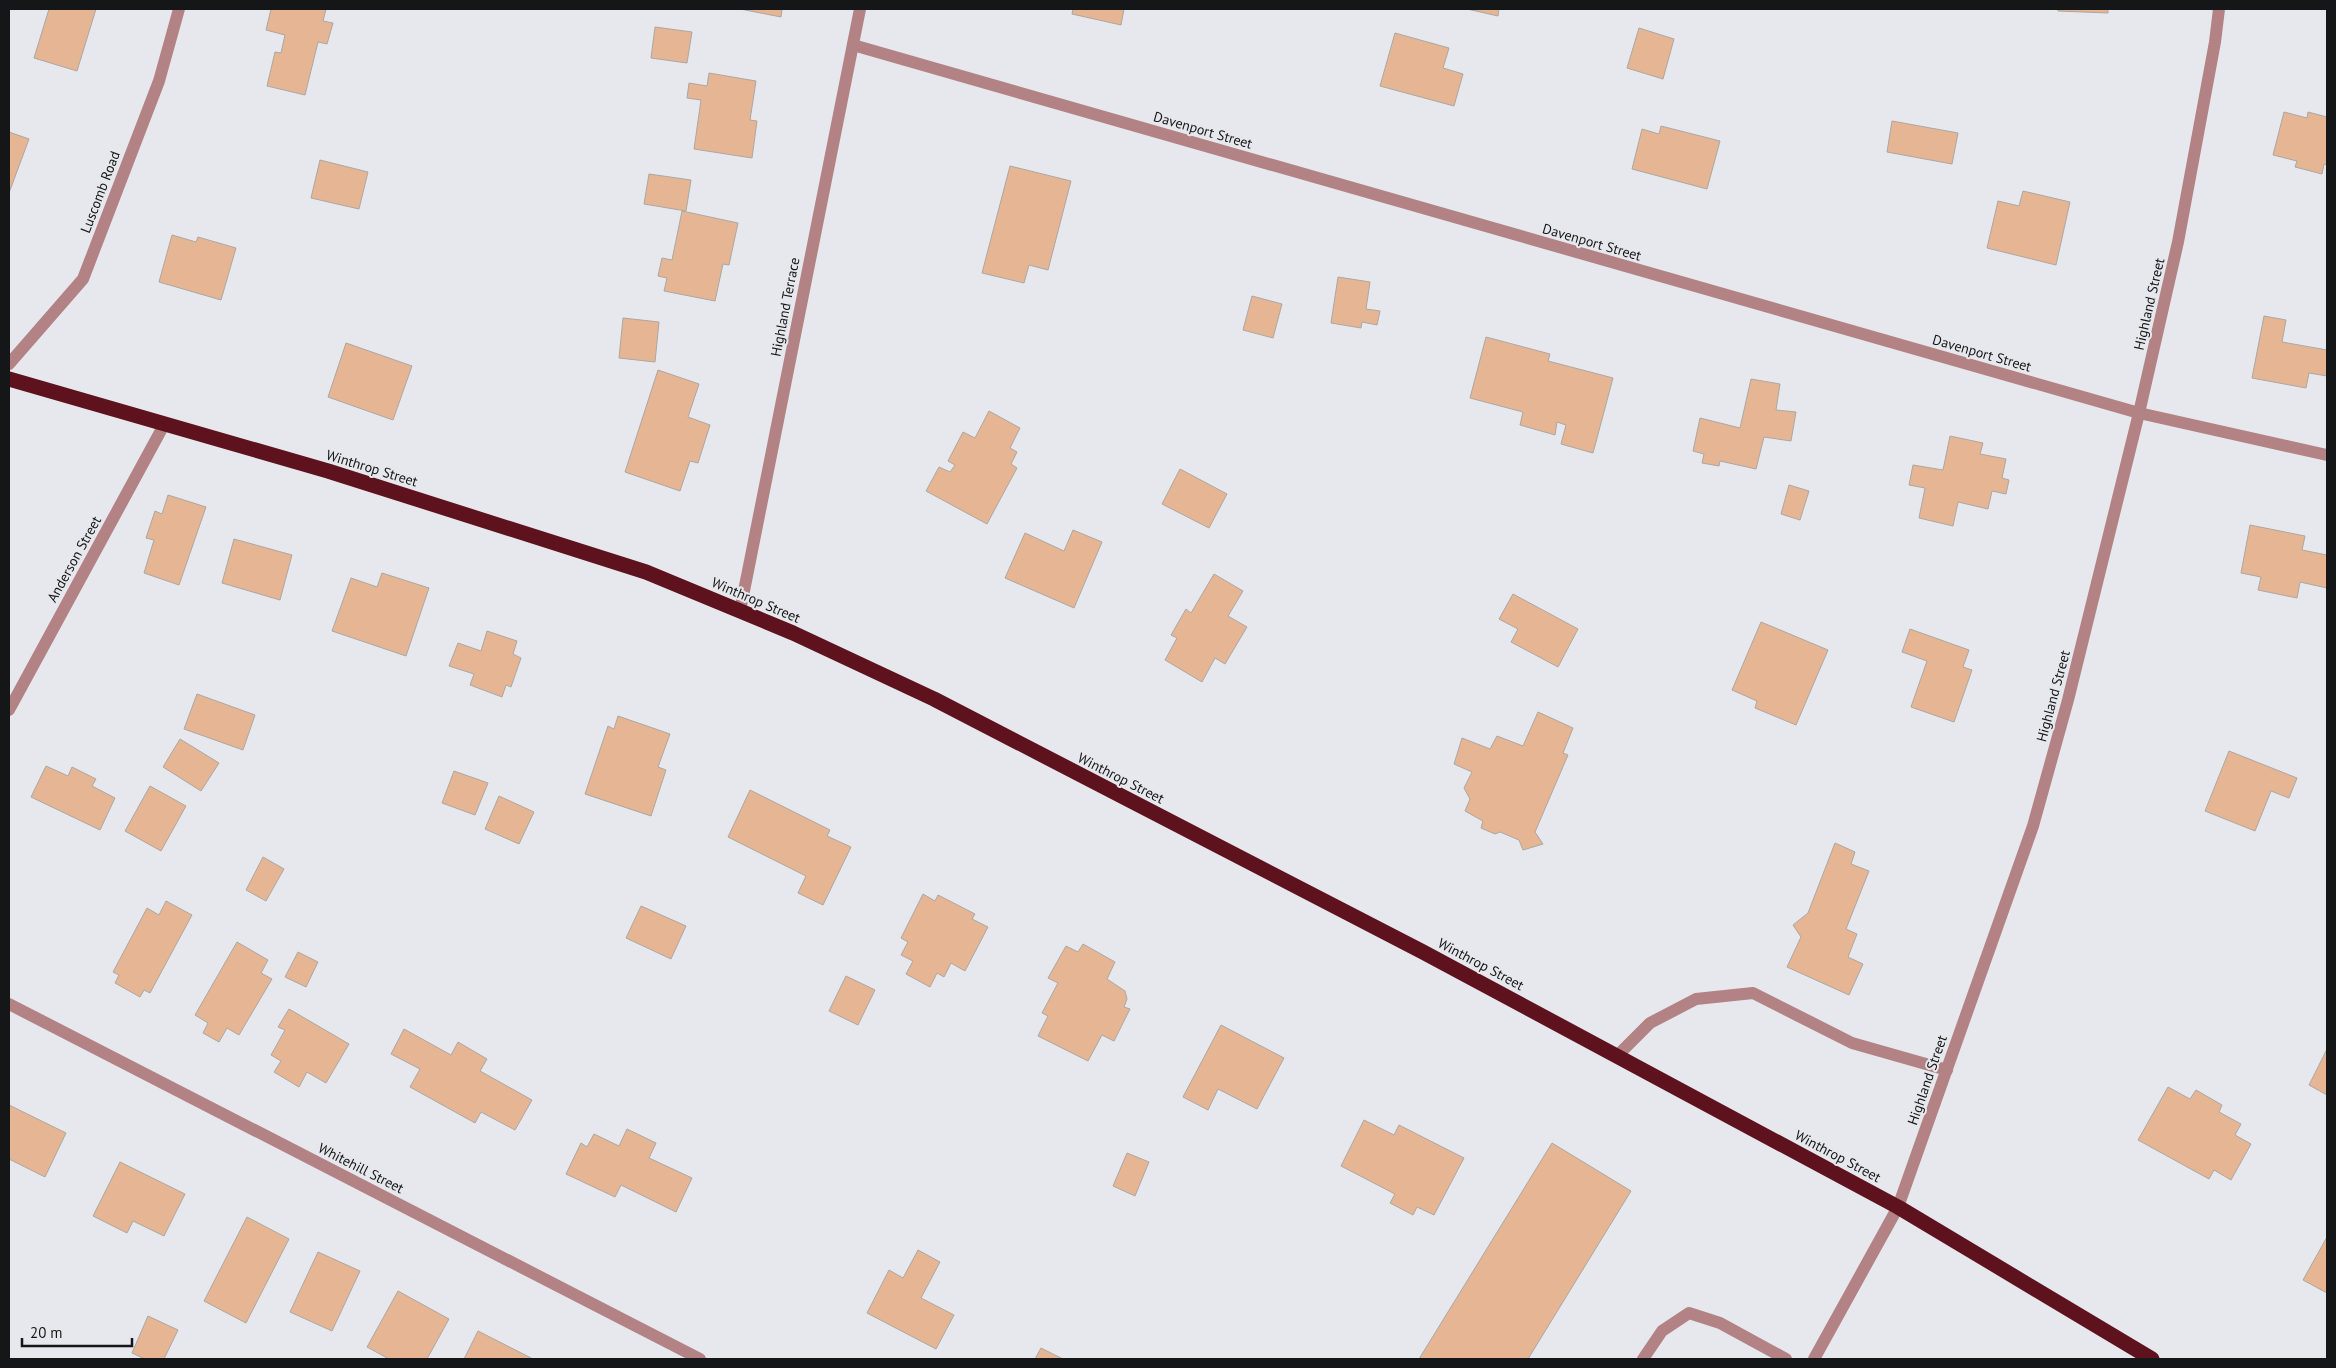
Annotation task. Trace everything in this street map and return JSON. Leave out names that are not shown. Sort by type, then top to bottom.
[{"type":"highway","name":"Winthrop Street","points":[[9,379],[338,474],[646,572],[740,611],[934,699],[1424,952],[1898,1207],[2152,1359]]},
{"type":"street","name":"Luscomb Road","points":[[9,364],[83,279],[159,81],[179,9]]},
{"type":"street","name":"Highland Terrace","points":[[740,611],[860,9]]},
{"type":"street","name":"Highland Street","points":[[1814,1359],[1898,1207],[2032,826],[2068,700],[2139,413],[2180,233],[2216,42],[2218,9]]},
{"type":"street","name":"Davenport Street","points":[[852,45],[2139,413],[2327,454]]},
{"type":"street","name":"Anderson Street","points":[[9,710],[165,423]]},
{"type":"street","points":[[1617,1056],[1650,1023],[1696,999],[1753,993],[1852,1043],[1947,1070]]},
{"type":"street","name":"Whitehill Street","points":[[9,1004],[700,1359]]},
{"type":"street","points":[[1643,1359],[1662,1331],[1689,1313],[1720,1322],[1786,1359]]},
{"type":"building","points":[[49,9],[96,9],[77,71],[34,58]]},
{"type":"building","points":[[271,9],[326,9],[323,21],[333,23],[327,44],[318,42],[305,95],[267,86],[275,52],[281,53],[285,35],[266,30]]},
{"type":"building","points":[[740,9],[782,9],[781,17]]},
{"type":"building","points":[[1073,9],[1124,9],[1121,25],[1072,14]]},
{"type":"building","points":[[1467,9],[1499,9],[1498,16]]},
{"type":"building","points":[[2058,9],[2108,9],[2108,13],[2058,11]]},
{"type":"building","points":[[655,27],[692,32],[687,63],[651,58]]},
{"type":"building","points":[[1639,28],[1674,39],[1663,79],[1627,68]]},
{"type":"building","points":[[1395,33],[1449,48],[1443,68],[1463,74],[1454,106],[1380,86]]},
{"type":"building","points":[[709,73],[756,81],[750,120],[757,121],[752,158],[694,149],[701,100],[687,98],[689,83],[707,86]]},
{"type":"building","points":[[2284,112],[2307,118],[2308,112],[2327,117],[2327,165],[2324,164],[2322,174],[2295,167],[2297,161],[2273,155]]},
{"type":"building","points":[[1892,121],[1958,133],[1952,164],[1887,152]]},
{"type":"building","points":[[1661,126],[1720,141],[1707,189],[1632,169],[1642,129],[1659,134]]},
{"type":"building","points":[[9,132],[29,139],[9,193]]},
{"type":"building","points":[[320,160],[368,172],[359,209],[311,198]]},
{"type":"building","points":[[1010,166],[1071,181],[1048,270],[1029,265],[1024,283],[982,273]]},
{"type":"building","points":[[649,174],[691,180],[686,211],[644,204]]},
{"type":"building","points":[[2023,191],[2070,202],[2056,265],[1987,248],[1998,201],[2019,206]]},
{"type":"building","points":[[682,211],[738,223],[729,265],[723,264],[715,301],[664,291],[667,278],[658,276],[662,258],[672,260]]},
{"type":"building","points":[[172,235],[196,242],[198,237],[236,248],[221,300],[159,282]]},
{"type":"building","points":[[1338,277],[1370,282],[1366,309],[1380,311],[1377,325],[1362,322],[1361,328],[1331,323]]},
{"type":"building","points":[[1252,296],[1282,304],[1273,338],[1243,330]]},
{"type":"building","points":[[2264,316],[2286,320],[2282,342],[2327,350],[2327,376],[2309,373],[2306,388],[2252,378]]},
{"type":"building","points":[[623,318],[659,322],[655,362],[619,358]]},
{"type":"building","points":[[1486,337],[1550,354],[1548,361],[1613,378],[1593,453],[1561,444],[1566,425],[1557,422],[1555,435],[1520,425],[1523,412],[1470,398]]},
{"type":"building","points":[[346,343],[412,366],[393,420],[328,397]]},
{"type":"building","points":[[658,370],[699,384],[688,417],[710,425],[698,463],[690,461],[680,491],[625,472]]},
{"type":"building","points":[[1751,379],[1780,384],[1776,410],[1796,412],[1791,441],[1764,437],[1756,469],[1720,461],[1719,466],[1702,463],[1704,454],[1693,451],[1700,418],[1740,428]]},
{"type":"building","points":[[989,411],[1020,428],[1010,448],[1017,452],[1011,464],[1017,468],[987,524],[926,491],[939,467],[950,472],[955,465],[948,461],[963,432],[975,438]]},
{"type":"building","points":[[1950,436],[1983,443],[1980,454],[2006,459],[2002,478],[2009,480],[2006,494],[1992,491],[1988,509],[1958,502],[1953,526],[1919,518],[1925,488],[1909,485],[1913,465],[1943,470]]},
{"type":"building","points":[[1180,469],[1227,494],[1209,528],[1162,504]]},
{"type":"building","points":[[1789,485],[1809,491],[1800,520],[1781,514]]},
{"type":"building","points":[[168,495],[206,507],[179,585],[144,573],[154,540],[146,538],[155,511],[162,514]]},
{"type":"building","points":[[2250,525],[2305,536],[2302,550],[2327,555],[2327,588],[2300,582],[2297,598],[2258,590],[2261,577],[2241,573]]},
{"type":"building","points":[[1073,530],[1102,542],[1074,608],[1005,578],[1025,533],[1064,551]]},
{"type":"building","points":[[234,539],[292,555],[280,600],[222,583]]},
{"type":"building","points":[[382,573],[429,588],[406,656],[332,631],[351,578],[377,587]]},
{"type":"building","points":[[1214,574],[1243,591],[1228,616],[1247,627],[1225,664],[1215,658],[1202,682],[1165,660],[1177,638],[1171,635],[1186,609],[1191,613]]},
{"type":"building","points":[[1513,594],[1578,629],[1558,667],[1511,642],[1518,629],[1499,619]]},
{"type":"building","points":[[1761,622],[1828,650],[1796,725],[1755,708],[1757,701],[1732,690]]},
{"type":"building","points":[[1910,629],[1969,650],[1963,667],[1972,670],[1954,722],[1911,707],[1927,661],[1902,652]]},
{"type":"building","points":[[487,631],[517,641],[513,654],[521,658],[511,687],[506,685],[502,697],[470,685],[474,674],[449,666],[458,643],[481,651]]},
{"type":"building","points":[[197,694],[255,715],[243,750],[184,729]]},
{"type":"building","points":[[1538,712],[1573,728],[1563,753],[1568,755],[1535,832],[1543,844],[1523,850],[1519,840],[1500,832],[1495,834],[1481,828],[1483,821],[1465,811],[1470,799],[1464,788],[1472,772],[1454,764],[1462,738],[1490,749],[1497,736],[1523,746]]},
{"type":"building","points":[[618,716],[670,734],[658,767],[666,770],[651,816],[585,794],[608,726],[614,729]]},
{"type":"building","points":[[180,739],[219,763],[201,791],[163,767]]},
{"type":"building","points":[[2229,751],[2297,778],[2289,798],[2271,791],[2255,831],[2205,811]]},
{"type":"building","points":[[46,766],[68,776],[72,767],[96,779],[92,786],[115,798],[100,830],[31,797]]},
{"type":"building","points":[[454,771],[488,783],[475,815],[442,803]]},
{"type":"building","points":[[150,786],[186,806],[161,851],[125,831]]},
{"type":"building","points":[[750,790],[830,830],[827,836],[851,847],[823,905],[798,893],[806,876],[728,837]]},
{"type":"building","points":[[499,796],[534,812],[519,844],[485,829]]},
{"type":"building","points":[[1835,843],[1855,852],[1851,864],[1869,871],[1846,929],[1857,934],[1848,957],[1863,964],[1849,995],[1787,967],[1801,937],[1793,925],[1808,913]]},
{"type":"building","points":[[263,857],[284,869],[266,901],[246,890]]},
{"type":"building","points":[[923,894],[935,901],[938,895],[975,914],[972,919],[988,927],[965,971],[951,963],[944,977],[937,973],[930,987],[906,974],[913,961],[901,955],[908,942],[901,938]]},
{"type":"building","points":[[166,901],[192,915],[150,993],[144,990],[140,997],[115,983],[119,975],[113,972],[147,908],[159,915]]},
{"type":"building","points":[[641,906],[686,926],[671,959],[626,938]]},
{"type":"building","points":[[237,942],[268,960],[261,973],[272,979],[239,1035],[227,1028],[219,1042],[203,1033],[208,1023],[195,1015]]},
{"type":"building","points":[[1083,944],[1115,962],[1107,979],[1125,991],[1127,999],[1124,1007],[1130,1009],[1114,1041],[1102,1035],[1088,1061],[1038,1036],[1048,1016],[1042,1013],[1058,983],[1048,978],[1066,946],[1078,952]]},
{"type":"building","points":[[298,952],[318,962],[306,987],[285,977]]},
{"type":"building","points":[[846,976],[875,990],[858,1025],[829,1011]]},
{"type":"building","points":[[289,1009],[349,1044],[326,1083],[307,1072],[299,1087],[274,1072],[281,1061],[271,1055],[285,1030],[278,1027]]},
{"type":"building","points":[[1221,1025],[1284,1058],[1257,1109],[1218,1089],[1208,1110],[1183,1097]]},
{"type":"building","points":[[404,1029],[451,1055],[458,1042],[487,1059],[480,1071],[532,1100],[515,1130],[481,1112],[475,1123],[410,1087],[420,1069],[391,1054]]},
{"type":"building","points":[[2327,1049],[2327,1095],[2309,1085]]},
{"type":"building","points":[[2168,1087],[2190,1099],[2196,1090],[2222,1105],[2219,1112],[2241,1124],[2235,1135],[2251,1144],[2231,1180],[2214,1170],[2209,1179],[2138,1140]]},
{"type":"building","points":[[9,1105],[66,1133],[45,1177],[9,1159]]},
{"type":"building","points":[[1364,1120],[1394,1135],[1399,1125],[1464,1158],[1434,1215],[1417,1207],[1413,1215],[1390,1203],[1395,1194],[1341,1166]]},
{"type":"building","points":[[627,1129],[656,1143],[649,1158],[692,1178],[676,1212],[621,1185],[615,1197],[566,1174],[581,1143],[587,1147],[594,1134],[619,1146]]},
{"type":"building","points":[[1552,1143],[1631,1191],[1528,1359],[1419,1359]]},
{"type":"building","points":[[1127,1153],[1149,1162],[1135,1196],[1113,1186]]},
{"type":"building","points":[[120,1162],[185,1194],[164,1236],[133,1221],[127,1233],[93,1216]]},
{"type":"building","points":[[247,1217],[289,1239],[246,1323],[204,1301]]},
{"type":"building","points":[[2327,1237],[2327,1293],[2303,1280]]},
{"type":"building","points":[[918,1250],[940,1262],[921,1298],[954,1315],[936,1349],[867,1313],[889,1270],[903,1278]]},
{"type":"building","points":[[318,1252],[360,1271],[332,1331],[290,1312]]},
{"type":"building","points":[[398,1291],[449,1319],[427,1359],[389,1359],[367,1347]]},
{"type":"building","points":[[148,1316],[178,1330],[164,1359],[145,1359],[132,1353]]},
{"type":"building","points":[[478,1331],[533,1359],[464,1359]]},
{"type":"building","points":[[1041,1348],[1063,1359],[1035,1359]]}]
